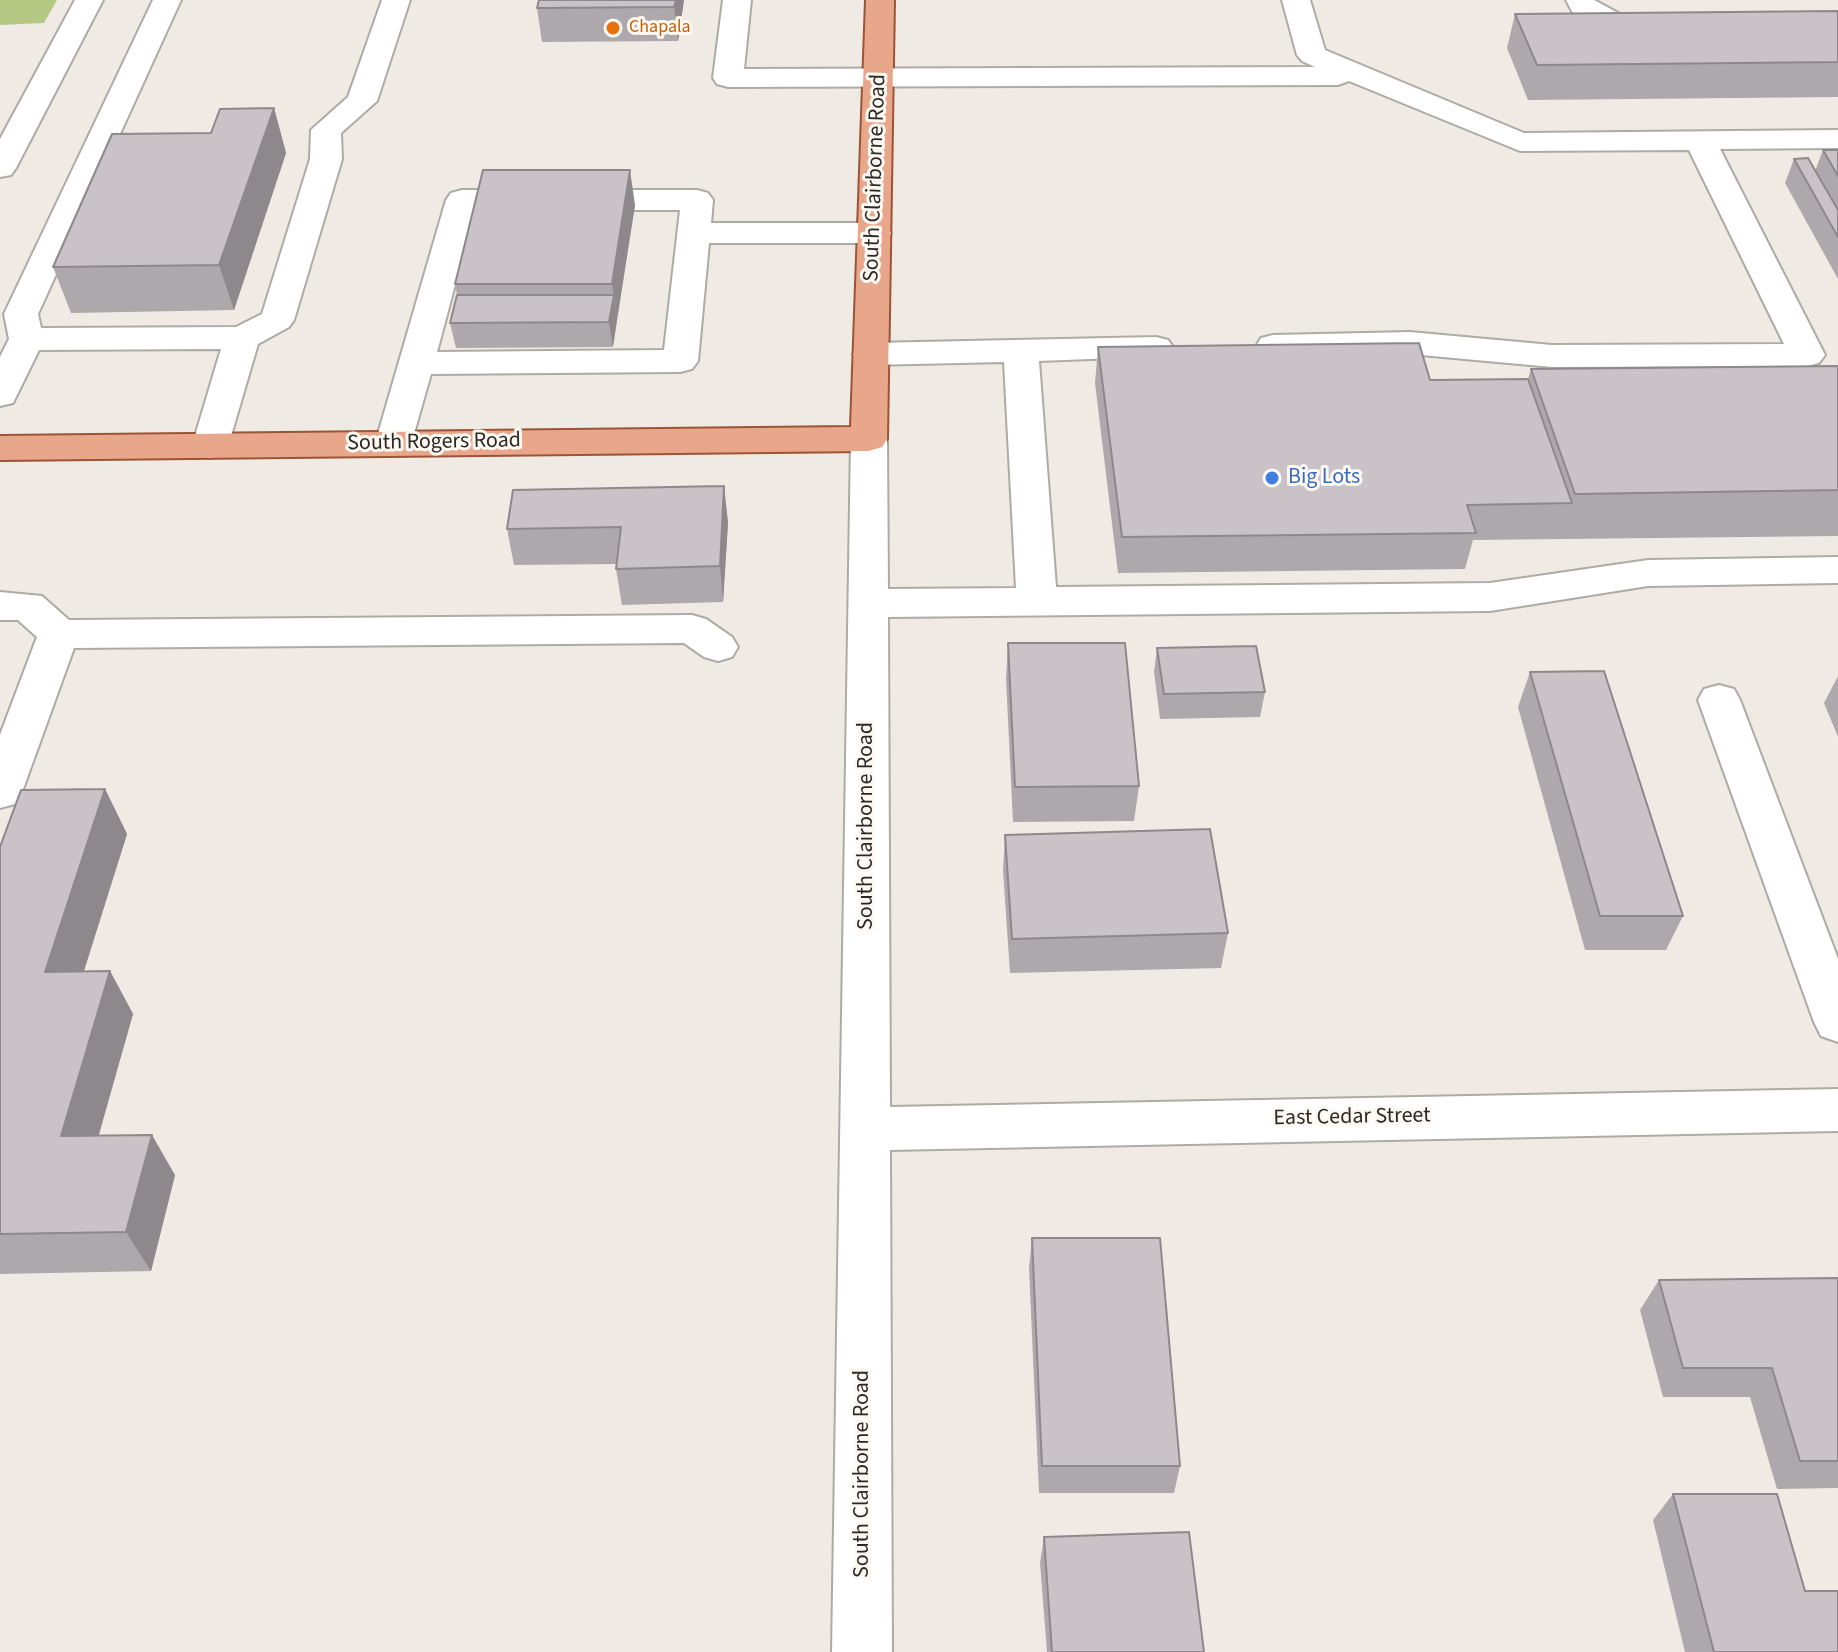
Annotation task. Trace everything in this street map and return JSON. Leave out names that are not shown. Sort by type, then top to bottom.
[{"type":"main road","name":"South Clairborne Road","points":[[869,439],[880,0]]},
{"type":"main road","name":"South Rogers Road","points":[[0,448],[869,439]]},
{"type":"street","points":[[0,168],[89,0]]},
{"type":"street","points":[[0,395],[26,339],[21,314],[167,0]]},
{"type":"street","points":[[26,339],[242,338],[277,320],[326,159],[326,130],[362,101],[396,0]]},
{"type":"street","points":[[737,0],[728,78],[1338,76],[1334,64]]},
{"type":"street","points":[[1296,0],[1312,55],[1520,142],[1838,139]]},
{"type":"street","points":[[1580,0],[1584,9],[1630,31],[1677,31]]},
{"type":"street","points":[[1236,346],[1410,343],[1552,356],[1807,355],[1700,140]]},
{"type":"street","points":[[393,444],[462,200],[697,200],[680,361],[416,363]]},
{"type":"street","points":[[694,233],[875,233]]},
{"type":"street","points":[[210,446],[242,338]]},
{"type":"street","points":[[871,354],[1193,347]]},
{"type":"street","points":[[1021,351],[1037,601]]},
{"type":"street","name":"South Clairborne Road","points":[[862,1652],[869,439]]},
{"type":"street","points":[[868,603],[1490,597],[1648,573],[1838,570]]},
{"type":"street","points":[[0,606],[28,606],[59,634],[692,629],[718,647]]},
{"type":"street","points":[[0,792],[59,634]]},
{"type":"street","points":[[1719,700],[1838,1022]]},
{"type":"street","name":"East Cedar Street","points":[[866,1129],[1838,1110]]},
{"type":"green space","points":[[0,0],[57,0],[44,23],[0,25]]},
{"type":"building","points":[[539,0],[676,0],[674,7],[537,8]]},
{"type":"building","points":[[1838,11],[1838,62],[1537,65],[1515,14]]},
{"type":"building","points":[[274,108],[219,265],[53,267],[112,134],[211,133],[220,109]]},
{"type":"building","points":[[1823,150],[1838,150],[1838,176]]},
{"type":"building","points":[[1808,158],[1838,210],[1838,237],[1794,159]]},
{"type":"building","points":[[483,170],[630,170],[612,284],[455,284]]},
{"type":"building","points":[[457,295],[614,295],[609,322],[450,323]]},
{"type":"building","name":"Big Lots","points":[[1419,343],[1430,380],[1528,379],[1572,503],[1467,505],[1476,533],[1122,537],[1098,347]]},
{"type":"building","points":[[1838,366],[1838,490],[1575,494],[1531,369]]},
{"type":"building","points":[[724,486],[720,566],[616,569],[621,527],[507,529],[513,490]]},
{"type":"building","points":[[1008,643],[1125,643],[1139,786],[1015,787]]},
{"type":"building","points":[[1256,646],[1265,692],[1164,694],[1157,648]]},
{"type":"building","points":[[1604,671],[1683,916],[1600,916],[1530,672]]},
{"type":"building","points":[[105,789],[45,972],[110,971],[61,1136],[152,1135],[126,1232],[0,1234],[0,847],[21,790]]},
{"type":"building","points":[[1210,829],[1228,933],[1012,939],[1005,835]]},
{"type":"building","points":[[1032,1238],[1160,1238],[1180,1466],[1042,1466]]},
{"type":"building","points":[[1838,1278],[1838,1461],[1800,1461],[1772,1368],[1683,1368],[1659,1280]]},
{"type":"building","points":[[1673,1494],[1777,1494],[1805,1591],[1838,1591],[1838,1652],[1714,1652]]},
{"type":"building","points":[[1189,1532],[1204,1652],[1052,1652],[1044,1537]]},
{"type":"place","name":"Chapala","points":[[613,28]]},
{"type":"place","name":"Big Lots","points":[[1272,478]]}]
